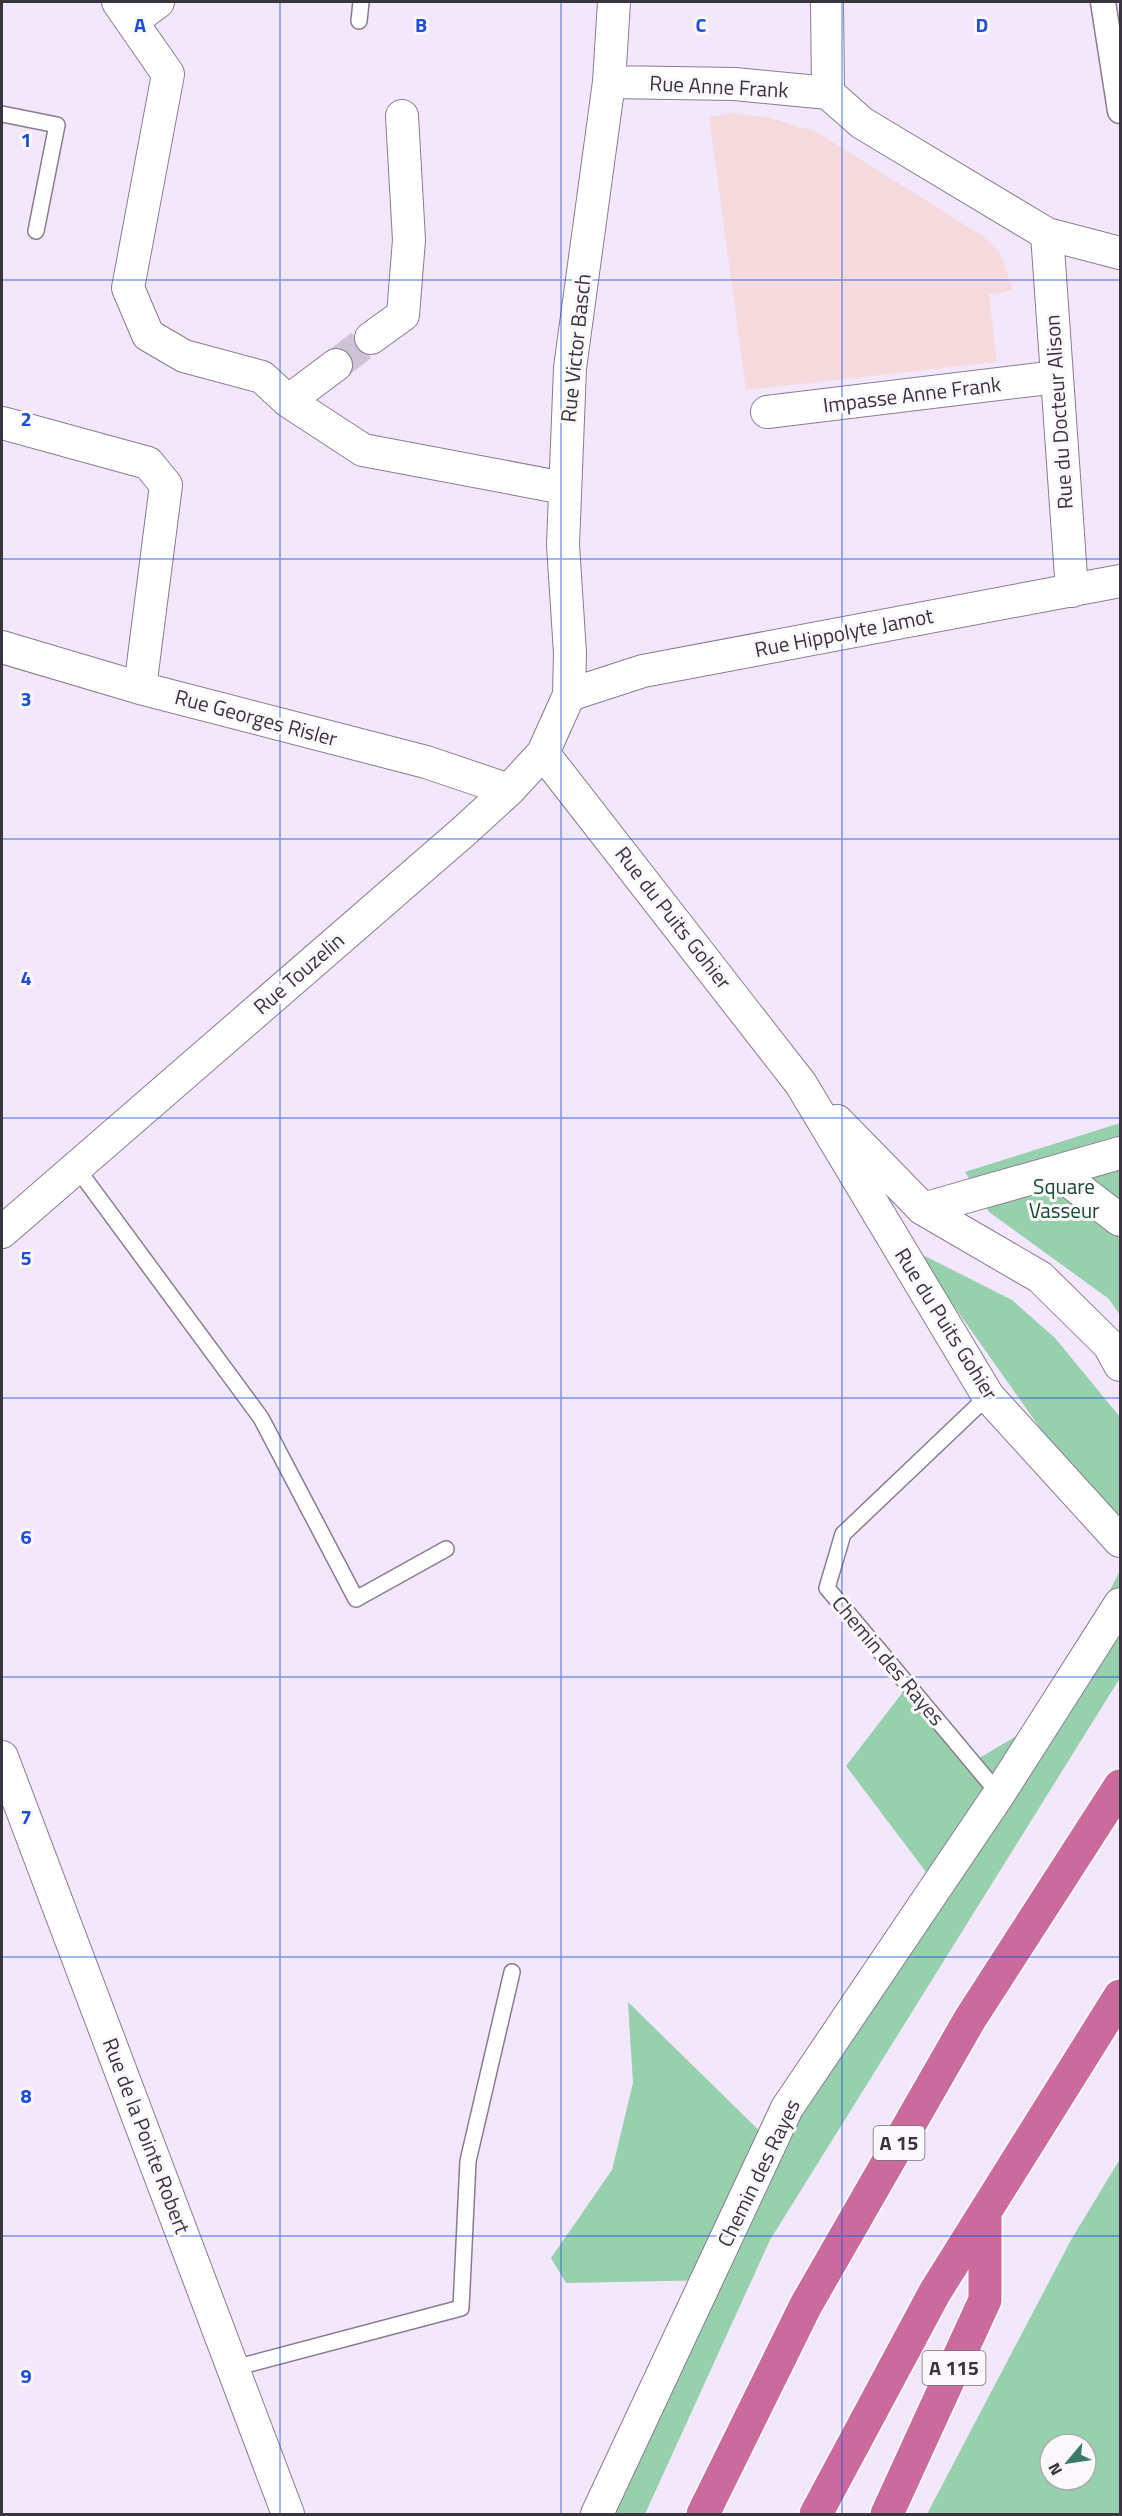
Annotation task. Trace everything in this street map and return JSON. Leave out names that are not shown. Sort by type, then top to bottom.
[{"type":"highway","name":"A 15","points":[[703,2514],[806,2305],[870,2192],[970,2019],[1120,1785]]},
{"type":"highway","points":[[816,2514],[934,2292],[1120,1996]]},
{"type":"highway","name":"A 115","points":[[887,2514],[985,2300],[985,2213]]},
{"type":"street","points":[[158,2],[125,11],[168,74],[128,288],[148,335],[184,356],[262,376],[288,401],[363,450],[564,488]]},
{"type":"street","name":"Rue Victor Basch","points":[[569,695],[570,653],[563,545],[570,368],[609,82],[614,2]]},
{"type":"street","points":[[827,2],[828,93],[862,123],[1047,234],[1120,253]]},
{"type":"street","points":[[1103,2],[1120,111]]},
{"type":"street","name":"Rue Anne Frank","points":[[609,82],[735,84],[828,93]]},
{"type":"street","points":[[371,338],[403,315],[409,240],[402,116]]},
{"type":"street","name":"Rue du Docteur Alison","points":[[1047,234],[1072,591]]},
{"type":"street","points":[[288,401],[336,365]]},
{"type":"street","name":"Impasse Anne Frank","points":[[767,412],[1057,377]]},
{"type":"street","points":[[2,423],[148,463],[166,485],[140,688]]},
{"type":"street","name":"Rue Hippolyte Jamot","points":[[569,695],[643,671],[1120,581]]},
{"type":"street","name":"Rue Georges Risler","points":[[2,647],[140,688],[426,762],[509,790]]},
{"type":"street","name":"Rue Touzelin","points":[[2,1232],[509,790],[543,753],[569,695]]},
{"type":"street","name":"Rue du Puits Gohier","points":[[543,753],[801,1084],[924,1209],[1040,1277],[1109,1345],[1120,1365]]},
{"type":"street","name":"Rue du Puits Gohier","points":[[801,1084],[988,1396],[1120,1541]]},
{"type":"street","points":[[924,1209],[1120,1153]]},
{"type":"street","points":[[1057,1172],[1120,1220]]},
{"type":"street","name":"Chemin des Rayes","points":[[597,2514],[787,2108],[999,1794],[1120,1604]]},
{"type":"street","name":"Rue de la Pointe Robert","points":[[2,1757],[288,2514]]},
{"type":"lane","points":[[359,21],[361,2]]},
{"type":"lane","points":[[2,114],[57,125],[36,231]]},
{"type":"lane","points":[[76,1167],[261,1418],[356,1599],[446,1549]]},
{"type":"lane","name":"Chemin des Rayes","points":[[988,1396],[843,1534],[827,1588],[999,1794]]},
{"type":"lane","points":[[234,2368],[461,2308],[468,2161],[512,1972]]},
{"type":"shaded area","points":[[731,113],[770,118],[817,132],[984,237],[1000,253],[1013,290],[989,295],[997,362],[746,390],[709,117]]},
{"type":"green space","name":"Square Vasseur","points":[[1120,1123],[1120,1315],[1109,1299],[989,1212],[965,1172]]},
{"type":"green space","points":[[915,1251],[1012,1300],[1055,1338],[1120,1417],[1120,1541]]},
{"type":"green space","points":[[1120,1571],[1120,1678],[770,2240],[645,2514],[598,2514],[717,2280],[566,2283],[551,2258],[612,2170],[633,2083],[628,2002],[773,2144],[929,1876],[846,1766],[906,1688],[971,1763],[1040,1722]]},
{"type":"green space","points":[[1120,2159],[1120,2514],[927,2514],[1071,2240]]},
{"type":"tunnel","points":[[336,365],[371,338]]}]
